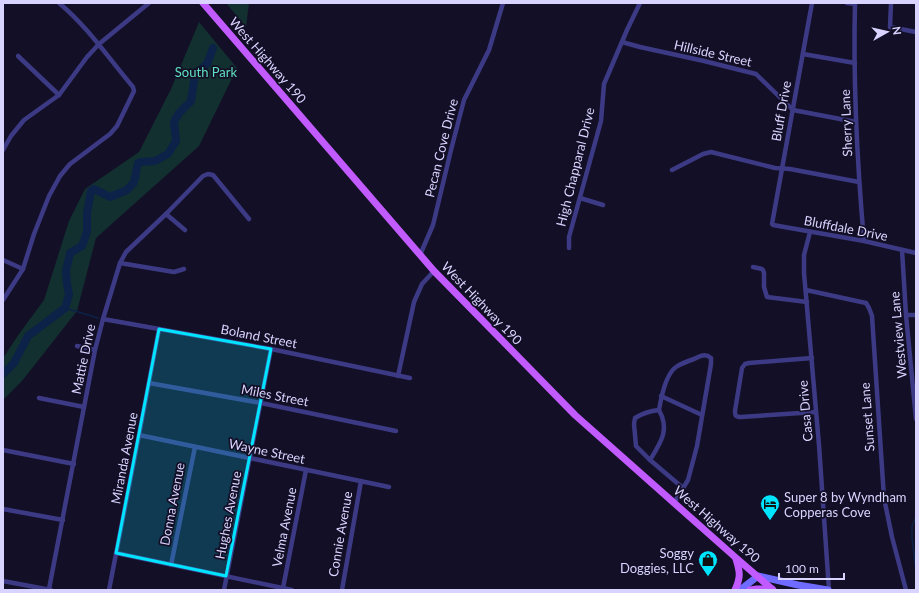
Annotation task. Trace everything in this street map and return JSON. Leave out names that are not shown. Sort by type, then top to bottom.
[{"type":"main road","name":"West Highway 190","points":[[203,3],[434,271],[575,414],[772,589]]},
{"type":"main road","points":[[735,557],[740,573],[740,578],[735,590]]},
{"type":"main road","points":[[750,590],[772,589]]},
{"type":"street","points":[[3,300],[23,269],[34,234],[49,196],[60,176],[70,164],[110,134],[117,126],[134,91],[133,87],[99,44],[60,3]]},
{"type":"street","points":[[3,150],[11,136],[24,120],[59,95],[87,56],[99,44],[149,3]]},
{"type":"street","name":"Pecan Cove Drive","points":[[420,255],[433,226],[464,100],[489,50],[503,3]]},
{"type":"street","name":"High Chapparal Drive","points":[[570,248],[569,237],[601,121],[604,84],[640,3]]},
{"type":"street","name":"Bluff Drive","points":[[772,224],[812,3]]},
{"type":"street","points":[[847,3],[855,4]]},
{"type":"street","points":[[891,3],[890,28],[916,32]]},
{"type":"street","name":"Sherry Lane","points":[[855,4],[856,122],[864,241]]},
{"type":"street","name":"Hillside Street","points":[[622,42],[756,74],[793,110]]},
{"type":"street","points":[[803,54],[855,63]]},
{"type":"street","points":[[18,56],[59,95]]},
{"type":"street","points":[[793,110],[856,122]]},
{"type":"street","points":[[672,170],[703,154],[711,152],[775,168],[790,169],[859,182]]},
{"type":"street","name":"Mattie Drive","points":[[51,590],[95,350],[120,262],[126,252],[203,176],[208,174],[213,175],[249,219]]},
{"type":"street","points":[[580,198],[603,205]]},
{"type":"street","points":[[166,214],[185,230]]},
{"type":"street","name":"Bluffdale Drive","points":[[772,224],[864,241],[916,253]]},
{"type":"street","name":"Casa Drive","points":[[810,232],[804,255],[804,273],[819,445],[829,590]]},
{"type":"street","name":"Westview Lane","points":[[902,250],[906,315],[916,419]]},
{"type":"street","points":[[3,260],[23,269]]},
{"type":"street","points":[[120,262],[174,272],[184,269]]},
{"type":"street","points":[[752,267],[763,270],[764,287],[767,297],[807,302]]},
{"type":"street","points":[[398,376],[414,302],[422,284],[434,271]]},
{"type":"street","name":"Sunset Lane","points":[[806,290],[866,303],[872,316],[884,498],[892,537],[906,590]]},
{"type":"street","points":[[906,315],[916,315]]},
{"type":"street","name":"Boland Street","points":[[103,319],[271,349],[410,378]]},
{"type":"street","name":"Miranda Avenue","points":[[109,590],[159,329]]},
{"type":"street","points":[[76,346],[95,350]]},
{"type":"street","name":"Hughes Avenue","points":[[224,590],[271,349]]},
{"type":"street","points":[[650,460],[662,440],[664,425],[662,416],[658,410],[661,396],[672,370],[677,366],[701,355],[708,355],[711,358],[711,364],[697,446],[688,480],[674,503]]},
{"type":"street","points":[[812,358],[745,364],[742,368],[734,411],[737,417],[816,412]]},
{"type":"street","name":"Miles Street","points":[[149,382],[396,431]]},
{"type":"street","points":[[661,396],[702,415]]},
{"type":"street","points":[[39,398],[84,407]]},
{"type":"street","points":[[658,410],[640,414],[635,418],[634,424],[636,446],[683,488]]},
{"type":"street","name":"Wayne Street","points":[[139,435],[390,487]]},
{"type":"street","name":"Donna Avenue","points":[[171,565],[195,447]]},
{"type":"street","points":[[3,450],[74,464]]},
{"type":"street","name":"Velma Avenue","points":[[283,588],[306,470]]},
{"type":"street","name":"Connie Avenue","points":[[342,590],[361,481]]},
{"type":"street","points":[[3,509],[63,520]]},
{"type":"street","points":[[116,553],[292,590]]},
{"type":"street","points":[[740,590],[758,576],[796,588],[829,590]]},
{"type":"street","points":[[3,581],[51,590]]},
{"type":"highlighted area","points":[[159,329],[271,349],[226,576],[116,553]]},
{"type":"green space","points":[[226,3],[249,3],[246,27]]},
{"type":"green space","name":"South Park","points":[[199,22],[237,68],[199,146],[96,238],[77,311],[22,381],[3,400],[3,358],[44,300],[69,221],[85,189],[139,152],[171,89]]},
{"type":"waterway","points":[[3,374],[14,363],[28,336],[65,308],[69,295],[66,271],[70,253],[82,246],[87,232],[87,213],[91,191],[94,189],[110,197],[127,190],[134,182],[138,163],[155,161],[168,154],[176,141],[174,122],[179,113],[191,101],[195,74],[207,64],[213,48]]},
{"type":"waterway","points":[[65,308],[98,318]]},
{"type":"waterway","points":[[916,517],[912,526],[916,571]]},
{"type":"place","name":"Super 8 by Wyndham Copperas Cove","points":[[770,521]]},
{"type":"place","name":"Soggy Doggies, LLC","points":[[708,577]]}]
